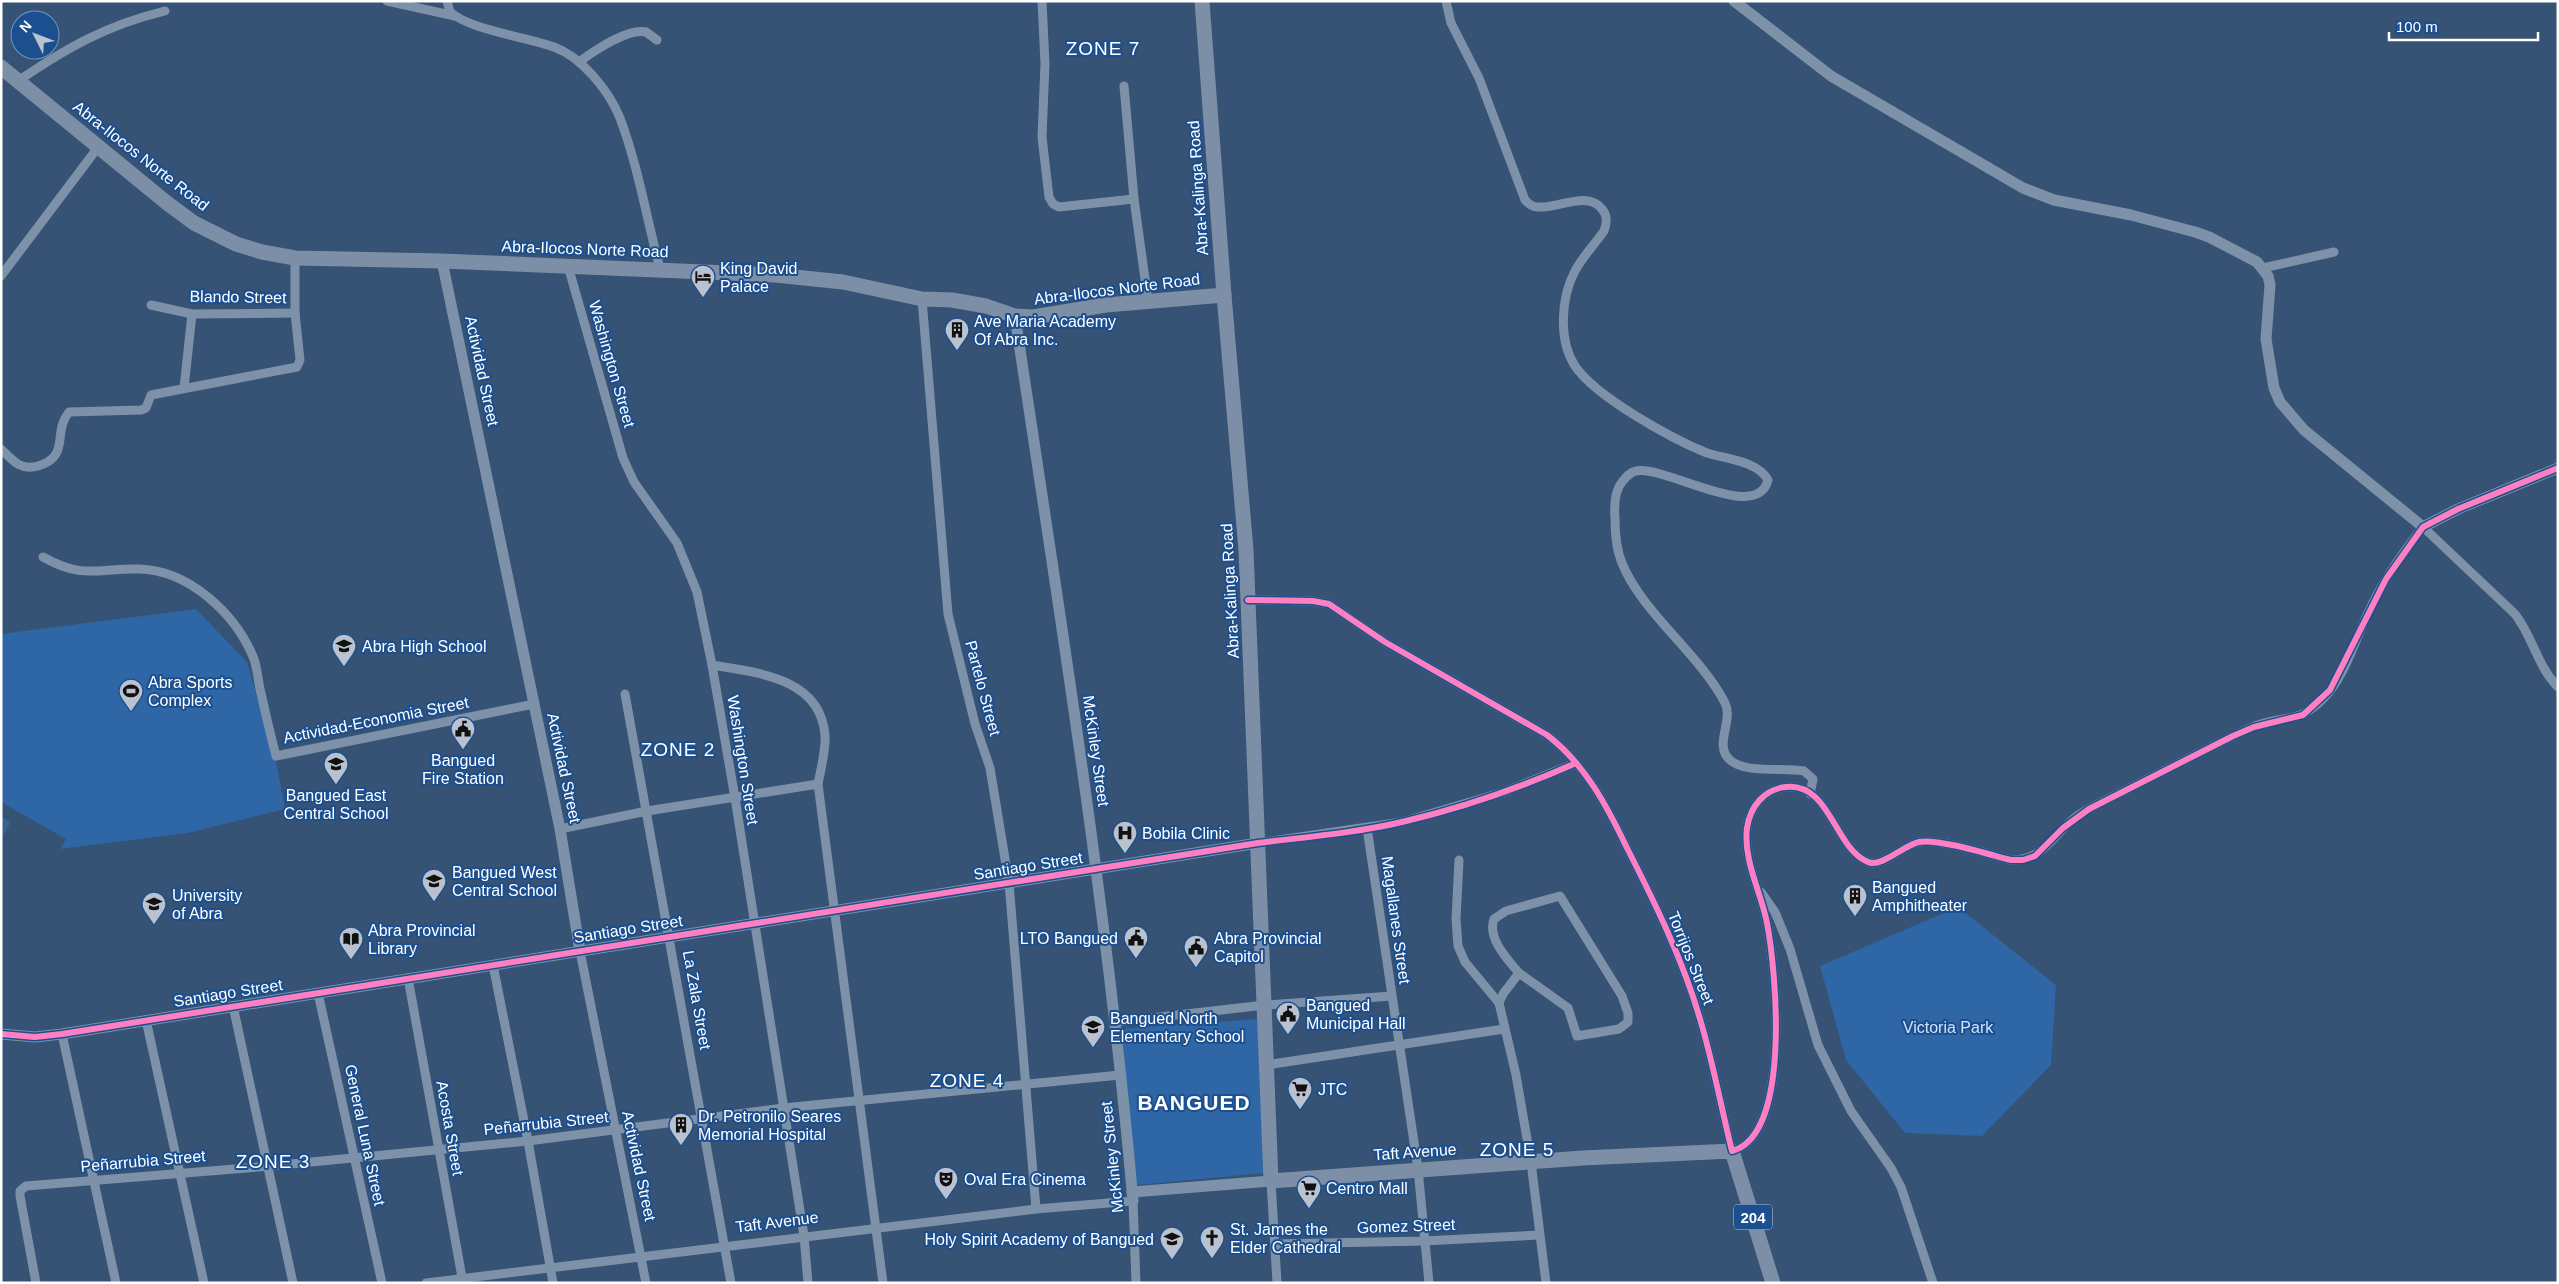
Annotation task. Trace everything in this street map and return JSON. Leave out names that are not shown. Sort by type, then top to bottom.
[{"type":"main road","name":"Abra-Kalinga Road","points":[[1202,1],[1248,600],[1271,1181]]},
{"type":"main road","name":"Abra-Ilocos Norte Road","points":[[1,67],[194,223],[236,244],[262,252],[295,258],[442,261],[775,275],[833,281],[922,299],[952,300],[986,306],[1016,316],[1033,317],[1106,305],[1224,295]]},
{"type":"main road","name":"Taft Avenue","points":[[1271,1181],[1418,1169],[1732,1152]]},
{"type":"main road","name":"Torrijos Street","points":[[1732,1152],[1773,1283]]},
{"type":"street","points":[[387,1],[455,16],[468,23],[560,49],[579,62],[610,100],[619,118],[660,269]]},
{"type":"street","points":[[447,1],[448,9],[455,16]]},
{"type":"street","points":[[1042,1],[1045,64],[1042,137],[1049,197],[1053,204],[1060,207],[1134,199]]},
{"type":"street","points":[[1446,1],[1451,23],[1479,78],[1525,200],[1532,206],[1540,208],[1582,201],[1592,202],[1598,205],[1606,215],[1607,224],[1604,231],[1575,271],[1567,291],[1564,334],[1575,365],[1588,379],[1618,404],[1664,432],[1692,447],[1752,467],[1765,474],[1768,480],[1762,491],[1755,496],[1737,498],[1661,474],[1636,471],[1628,474],[1619,485],[1616,497],[1617,546],[1629,578],[1725,703],[1728,714],[1723,745],[1725,753],[1738,765],[1749,768],[1804,770],[1813,779],[1810,794]]},
{"type":"street","points":[[1734,1],[1831,76],[2022,188],[2054,200],[2131,215],[2195,232],[2250,257],[2263,268],[2270,285],[2266,324],[2268,355],[2274,388],[2280,402],[2304,430],[2423,527],[2515,614],[2523,625],[2541,666],[2558,687]]},
{"type":"street","points":[[18,81],[79,42],[115,25],[165,11]]},
{"type":"street","points":[[579,62],[604,44],[633,33],[646,32],[657,40]]},
{"type":"street","points":[[1124,86],[1134,199],[1148,301]]},
{"type":"street","points":[[1,276],[99,146]]},
{"type":"street","points":[[2263,268],[2334,252]]},
{"type":"street","points":[[1,449],[16,464],[24,468],[48,463],[57,456],[63,423],[69,412],[141,410],[146,408],[150,395],[297,367],[300,360],[295,313],[295,258]]},
{"type":"street","name":"Actividad Street","points":[[442,261],[560,828],[580,951],[646,1283]]},
{"type":"street","name":"Washington Street","points":[[568,266],[623,458],[634,482],[677,543],[697,592],[712,665],[735,798],[753,923],[804,1236],[808,1283]]},
{"type":"street","name":"Partelo Street","points":[[922,299],[948,614],[975,724],[990,768],[998,806],[1009,883],[1036,1209]]},
{"type":"street","name":"Blando Street","points":[[151,305],[192,314],[295,313]]},
{"type":"street","points":[[184,388],[192,314]]},
{"type":"street","name":"McKinley Street","points":[[1016,316],[1084,780],[1116,1022],[1132,1197],[1136,1283]]},
{"type":"street","points":[[1732,1152],[1742,1148],[1756,1132],[1769,1100],[1778,1014],[1767,923],[1747,845],[1747,828],[1755,805],[1774,790],[1787,787],[1810,794],[1822,803],[1851,850],[1870,863],[1878,863],[1904,847],[1923,841],[2011,860],[2023,860],[2035,856],[2063,828],[2089,809],[2254,726],[2303,715],[2330,690],[2339,676],[2369,610],[2386,579],[2423,527],[2458,509],[2558,468]]},
{"type":"street","name":"Actividad-Economia Street","points":[[43,557],[63,568],[81,572],[140,569],[172,574],[198,590],[232,622],[254,660],[276,756],[534,704]]},
{"type":"street","name":"Torrijos Street","points":[[1248,600],[1313,600],[1329,604],[1384,642],[1547,736],[1559,744],[1576,763],[1603,799],[1668,933],[1700,1018],[1732,1152]]},
{"type":"street","points":[[712,665],[766,675],[800,688],[818,708],[825,737],[818,784],[874,1229],[883,1283]]},
{"type":"street","name":"La Zala Street","points":[[625,694],[732,1283]]},
{"type":"street","points":[[1258,843],[1402,822],[1504,792],[1576,763]]},
{"type":"street","points":[[560,828],[647,811],[818,784]]},
{"type":"street","name":"Magallanes Street","points":[[1367,828],[1418,1169],[1429,1283]]},
{"type":"street","name":"Santiago Street","points":[[2,1035],[35,1037],[62,1034],[1258,843]]},
{"type":"street","points":[[1459,860],[1456,919],[1458,946],[1465,962],[1499,1003],[1516,1075],[1546,1283]]},
{"type":"street","points":[[1758,888],[1775,912],[1790,949],[1818,1045],[1851,1111],[1891,1168],[1900,1187],[1933,1283]]},
{"type":"street","points":[[1560,896],[1622,996],[1628,1013],[1626,1024],[1619,1029],[1577,1036],[1568,1008],[1519,973],[1504,956],[1494,935],[1494,918],[1506,911],[1560,896]]},
{"type":"street","points":[[493,965],[528,1141],[553,1283]]},
{"type":"street","points":[[1499,1003],[1502,994],[1519,973]]},
{"type":"street","name":"Acosta Street","points":[[408,978],[462,1281]]},
{"type":"street","name":"General Luna Street","points":[[318,993],[382,1283]]},
{"type":"street","points":[[1116,1022],[1265,1005],[1392,996]]},
{"type":"street","points":[[234,1006],[270,1166],[293,1283]]},
{"type":"street","points":[[146,1020],[204,1283]]},
{"type":"street","points":[[1266,1065],[1504,1029]]},
{"type":"street","points":[[62,1034],[116,1283]]},
{"type":"street","name":"Peñarrubia Street","points":[[36,1283],[20,1196],[22,1188],[33,1184],[95,1181],[270,1166],[528,1141],[784,1108],[1026,1082],[1120,1075]]},
{"type":"street","points":[[1271,1181],[1277,1283]]},
{"type":"street","name":"Taft Avenue","points":[[426,1283],[462,1281],[804,1236],[1271,1181]]},
{"type":"street","name":"Gomez Street","points":[[1275,1244],[1424,1241],[1539,1235]]},
{"type":"green space","name":"Abra Sports Complex","points":[[196,609],[247,662],[276,761],[285,809],[188,833],[60,849],[66,839],[1,802],[1,634]]},
{"type":"green space","name":"Victoria Park","points":[[1958,907],[2056,985],[2051,1065],[1982,1136],[1905,1133],[1846,1060],[1820,966]]},
{"type":"green space","points":[[1259,1019],[1265,1173],[1136,1185],[1118,1029]]},
{"type":"shaded area","points":[[1,817],[11,822],[1,839]]},
{"type":"cycle path","points":[[1248,600],[1313,601],[1329,604],[1385,642],[1547,735],[1573,759],[1603,801],[1677,953],[1705,1035],[1732,1151],[1751,1139],[1764,1115],[1772,1084],[1776,1012],[1771,946],[1764,911],[1750,864],[1746,840],[1751,813],[1759,800],[1765,795],[1778,788],[1786,787],[1801,788],[1813,795],[1831,817],[1856,854],[1868,862],[1879,862],[1913,844],[1927,841],[2011,860],[2023,860],[2035,856],[2063,828],[2089,809],[2233,736],[2254,727],[2303,715],[2330,690],[2386,579],[2423,527],[2458,509],[2558,468]]},
{"type":"cycle path","points":[[1,1034],[35,1037],[62,1034],[1258,843],[1366,829],[1402,822],[1469,804],[1534,781],[1576,763]]},
{"type":"place","name":"King David Palace","points":[[703,298]]},
{"type":"place","name":"Ave Maria Academy Of Abra Inc.","points":[[957,351]]},
{"type":"place","name":"Abra High School","points":[[344,667]]},
{"type":"place","name":"Abra Sports Complex","points":[[131,712]]},
{"type":"place","name":"Bangued Fire Station","points":[[463,750]]},
{"type":"place","name":"Bangued East Central School","points":[[336,785]]},
{"type":"place","name":"Bobila Clinic","points":[[1125,854]]},
{"type":"place","name":"Bangued West Central School","points":[[434,902]]},
{"type":"place","name":"Bangued Amphitheater","points":[[1855,917]]},
{"type":"place","name":"University of Abra","points":[[154,925]]},
{"type":"place","name":"LTO Bangued","points":[[1136,959]]},
{"type":"place","name":"Abra Provincial Library","points":[[351,960]]},
{"type":"place","name":"Abra Provincial Capitol","points":[[1196,968]]},
{"type":"place","name":"Bangued Municipal Hall","points":[[1288,1035]]},
{"type":"place","name":"Bangued North Elementary School","points":[[1093,1048]]},
{"type":"place","name":"JTC","points":[[1300,1110]]},
{"type":"place","name":"Dr. Petronilo Seares Memorial Hospital","points":[[681,1146]]},
{"type":"place","name":"Oval Era Cinema","points":[[946,1200]]},
{"type":"place","name":"Centro Mall","points":[[1309,1209]]},
{"type":"place","name":"St. James the Elder Cathedral","points":[[1212,1259]]},
{"type":"place","name":"Holy Spirit Academy of Bangued","points":[[1172,1260]]},
{"type":"district","name":"ZONE 7","points":[[1103,48]]},
{"type":"district","name":"ZONE 2","points":[[678,749]]},
{"type":"district","name":"ZONE 4","points":[[967,1080]]},
{"type":"district","name":"BANGUED","points":[[1194,1102]]},
{"type":"district","name":"ZONE 5","points":[[1517,1149]]},
{"type":"district","name":"ZONE 3","points":[[273,1161]]}]
